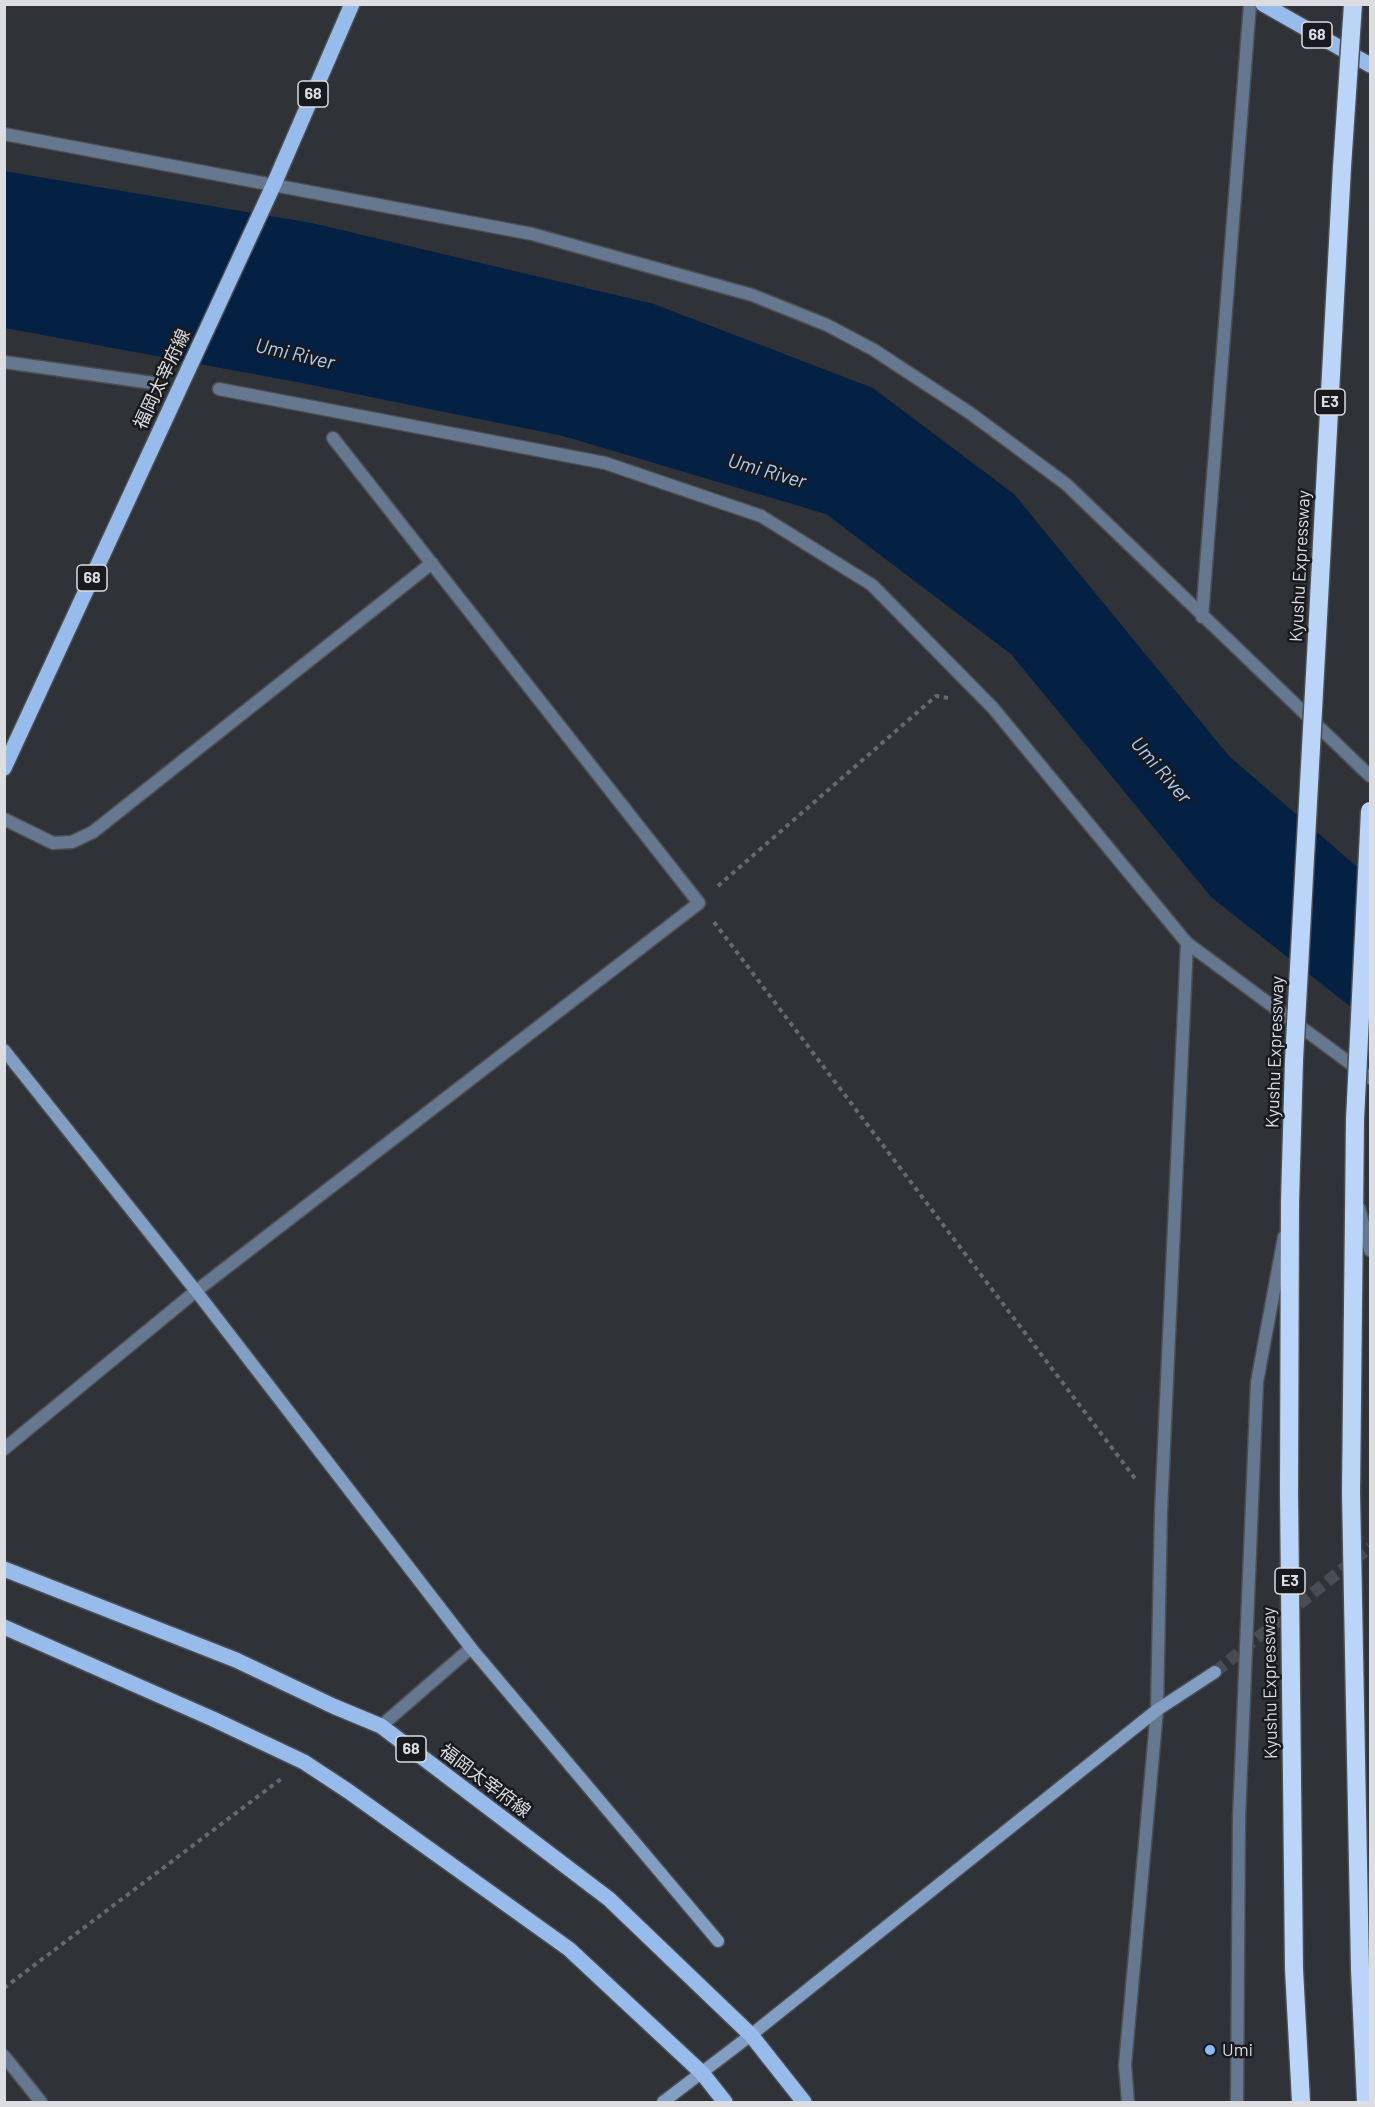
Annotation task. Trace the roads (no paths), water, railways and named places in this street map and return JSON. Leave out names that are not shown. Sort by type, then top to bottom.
[{"type":"highway","name":"Kyushu Expressway","points":[[1302,2103],[1294,1969],[1289,1492],[1290,1202],[1294,1060],[1342,166],[1353,4]]},
{"type":"highway","points":[[1366,2103],[1360,1957],[1352,1505],[1355,1120],[1371,812]]},
{"type":"main road","name":"福岡太宰府線","points":[[4,768],[274,184],[352,4]]},
{"type":"main road","name":"68","points":[[1263,4],[1371,65]]},
{"type":"main road","name":"福岡太宰府線","points":[[4,1569],[236,1660],[381,1726],[609,1899],[751,2035],[804,2103]]},
{"type":"main road","points":[[4,1627],[213,1719],[304,1762],[348,1791],[569,1949],[702,2073],[725,2103]]},
{"type":"street","points":[[1202,617],[1250,4]]},
{"type":"street","points":[[4,134],[532,234],[752,294],[827,325],[874,350],[970,414],[1066,484],[1202,617],[1371,776]]},
{"type":"street","points":[[4,362],[153,383]]},
{"type":"street","points":[[219,389],[605,463],[761,516],[872,585],[993,708],[1187,943],[1371,1078]]},
{"type":"street","points":[[4,1449],[196,1291],[699,903],[333,438]]},
{"type":"street","points":[[4,819],[52,843],[72,842],[93,832],[432,563]]},
{"type":"street","points":[[1128,2103],[1125,2065],[1157,1710],[1161,1511],[1187,943]]},
{"type":"street","points":[[4,1050],[196,1291],[471,1648],[718,1941]]},
{"type":"street","points":[[1355,1192],[1371,1251]]},
{"type":"street","points":[[1237,2103],[1239,1818],[1257,1382],[1290,1202]]},
{"type":"street","points":[[381,1726],[471,1648]]},
{"type":"street","points":[[663,2103],[1157,1710],[1215,1672]]},
{"type":"street","points":[[4,2056],[41,2103]]},
{"type":"water","name":"Umi River","points":[[4,171],[312,223],[654,304],[873,388],[1014,494],[1229,756],[1370,878],[1370,1022],[1211,897],[1011,654],[826,514],[563,436],[302,383],[5,328]]},
{"type":"tunnel","points":[[1215,1672],[1370,1547]]},
{"type":"place","name":"Umi","points":[[1210,2050]]}]
